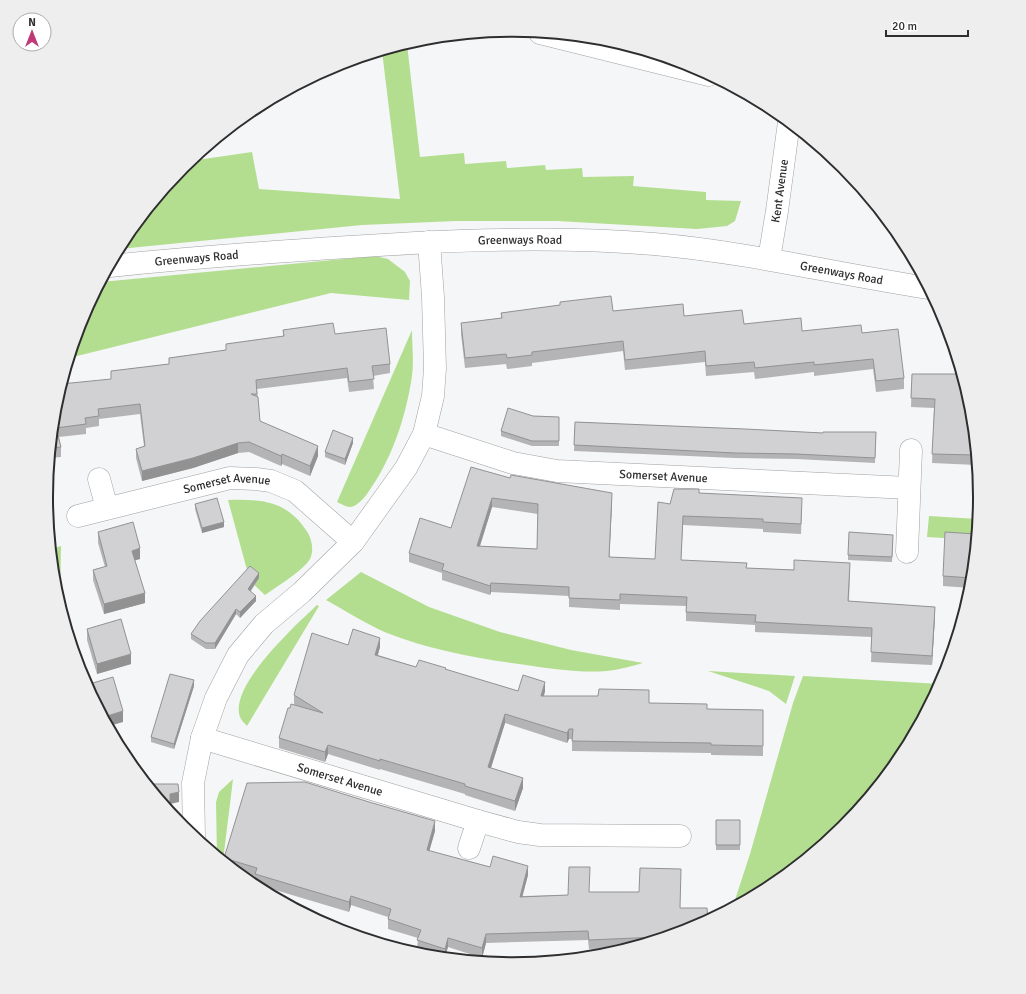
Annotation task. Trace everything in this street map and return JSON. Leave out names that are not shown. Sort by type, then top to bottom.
[{"type":"street","points":[[572,41],[675,67]]},
{"type":"street","name":"Kent Avenue","points":[[769,259],[788,129]]},
{"type":"street","name":"Greenways Road","points":[[116,265],[207,256],[429,242],[546,239],[655,244],[769,259],[922,287]]},
{"type":"street","points":[[194,828],[193,783],[202,738],[216,698],[238,655],[264,624],[302,592],[353,542],[406,468],[424,434],[433,396],[435,368],[433,297],[429,242]]},
{"type":"street","name":"Somerset Avenue","points":[[424,434],[513,462],[557,471],[909,488]]},
{"type":"street","points":[[907,552],[911,450]]},
{"type":"street","name":"Somerset Avenue","points":[[78,516],[230,478],[256,478],[270,481],[295,491],[353,542]]},
{"type":"street","points":[[99,479],[107,508]]},
{"type":"street","name":"Somerset Avenue","points":[[202,738],[478,822],[518,832],[540,835],[680,836]]},
{"type":"street","points":[[469,848],[478,822]]},
{"type":"green space","points":[[408,50],[420,157],[464,153],[465,164],[506,161],[507,168],[545,165],[546,170],[582,168],[583,177],[634,176],[633,186],[706,192],[706,200],[741,201],[735,221],[727,226],[697,229],[557,221],[456,221],[362,225],[127,248],[148,217],[167,194],[201,159],[252,152],[259,189],[400,199],[383,56]]},
{"type":"green space","points":[[375,256],[388,259],[405,272],[410,281],[409,300],[331,293],[75,357],[88,321],[107,281]]},
{"type":"green space","points":[[412,330],[412,376],[402,421],[392,450],[377,478],[361,501],[352,507],[345,506],[337,502]]},
{"type":"green space","points":[[228,500],[252,500],[274,504],[292,514],[308,533],[312,546],[312,553],[307,564],[296,574],[265,595],[250,581]]},
{"type":"green space","points":[[929,516],[972,519],[971,540],[927,537]]},
{"type":"green space","points":[[61,546],[60,578],[57,557],[56,547]]},
{"type":"green space","points":[[361,572],[429,607],[500,632],[571,650],[643,663],[607,671],[546,668],[473,657],[403,639],[371,626],[326,600]]},
{"type":"green space","points":[[317,605],[319,606],[247,726],[241,719],[239,706],[243,691],[266,658],[294,627]]},
{"type":"green space","points":[[708,671],[795,676],[786,704],[769,691]]},
{"type":"green space","points":[[803,676],[933,684],[926,700],[895,753],[859,800],[816,843],[793,862],[769,879],[735,899],[750,854],[793,703]]},
{"type":"green space","points":[[233,779],[224,854],[217,849],[216,802],[219,792]]},
{"type":"building","points":[[611,296],[613,311],[683,304],[684,316],[742,310],[744,324],[801,318],[802,331],[861,325],[862,333],[898,329],[904,378],[876,381],[873,359],[814,365],[814,362],[755,368],[754,362],[706,366],[705,351],[625,360],[623,341],[532,352],[532,355],[507,358],[506,354],[465,358],[461,323],[502,318],[501,313],[560,305],[560,302]]},
{"type":"building","points":[[333,323],[335,334],[386,328],[390,364],[372,366],[374,379],[349,382],[347,368],[256,380],[257,394],[251,394],[258,397],[260,421],[318,446],[310,466],[282,454],[281,456],[249,442],[238,443],[193,458],[142,471],[136,449],[145,446],[140,404],[98,409],[99,416],[85,418],[86,424],[59,428],[68,383],[111,379],[111,371],[169,364],[169,358],[226,350],[226,344],[284,336],[283,330]]},
{"type":"building","points":[[912,374],[956,374],[964,407],[971,455],[932,454],[935,399],[911,398]]},
{"type":"building","points":[[508,408],[533,416],[559,417],[559,441],[532,441],[501,431]]},
{"type":"building","points":[[575,422],[823,433],[876,432],[875,458],[574,445]]},
{"type":"building","points":[[333,430],[353,438],[345,459],[325,452]]},
{"type":"building","points":[[58,434],[61,447],[56,448]]},
{"type":"building","points":[[471,467],[510,478],[511,475],[612,493],[609,557],[655,559],[658,502],[670,504],[674,489],[699,489],[699,493],[802,498],[801,524],[763,522],[763,519],[683,516],[681,560],[747,563],[746,568],[794,570],[794,560],[850,563],[848,601],[935,607],[932,656],[871,652],[872,628],[755,622],[756,615],[686,612],[687,597],[620,594],[620,600],[569,598],[569,587],[491,583],[490,586],[442,570],[444,564],[409,553],[420,518],[451,528]],"holes":[[[492,498],[538,504],[537,549],[477,546]]]},
{"type":"building","points":[[217,498],[224,522],[202,528],[195,504]]},
{"type":"building","points":[[133,522],[140,548],[132,551],[145,593],[104,604],[93,570],[107,566],[98,532]]},
{"type":"building","points":[[849,532],[893,535],[892,557],[848,555]]},
{"type":"building","points":[[945,532],[971,534],[966,578],[943,576]]},
{"type":"building","points":[[250,566],[259,573],[248,589],[256,596],[240,612],[236,609],[215,643],[206,643],[191,634],[200,621]]},
{"type":"building","points":[[121,619],[131,654],[97,664],[87,629]]},
{"type":"building","points":[[353,629],[380,638],[375,655],[416,667],[419,660],[518,691],[523,675],[545,682],[541,696],[598,696],[599,689],[649,690],[649,703],[707,704],[707,709],[763,710],[763,746],[711,745],[711,743],[572,741],[573,729],[569,729],[567,733],[505,714],[488,767],[523,778],[515,801],[465,786],[465,784],[328,745],[325,752],[279,738],[288,708],[290,708],[291,704],[323,713],[294,695],[312,633],[348,645]]},
{"type":"building","points":[[170,674],[194,680],[174,744],[151,737]]},
{"type":"building","points":[[113,677],[123,711],[109,716],[92,683]]},
{"type":"building","points":[[305,782],[435,821],[427,850],[490,867],[493,856],[528,866],[520,897],[568,895],[569,867],[590,867],[589,892],[639,892],[640,868],[681,869],[680,908],[707,908],[707,914],[661,933],[644,938],[589,940],[588,931],[486,934],[482,948],[448,938],[445,949],[417,940],[421,930],[388,919],[391,909],[351,896],[349,902],[255,874],[257,868],[231,860],[225,855],[247,783]]},
{"type":"building","points":[[154,784],[178,784],[179,792],[170,794],[170,803]]},
{"type":"building","points":[[716,820],[740,820],[740,845],[716,845]]}]
